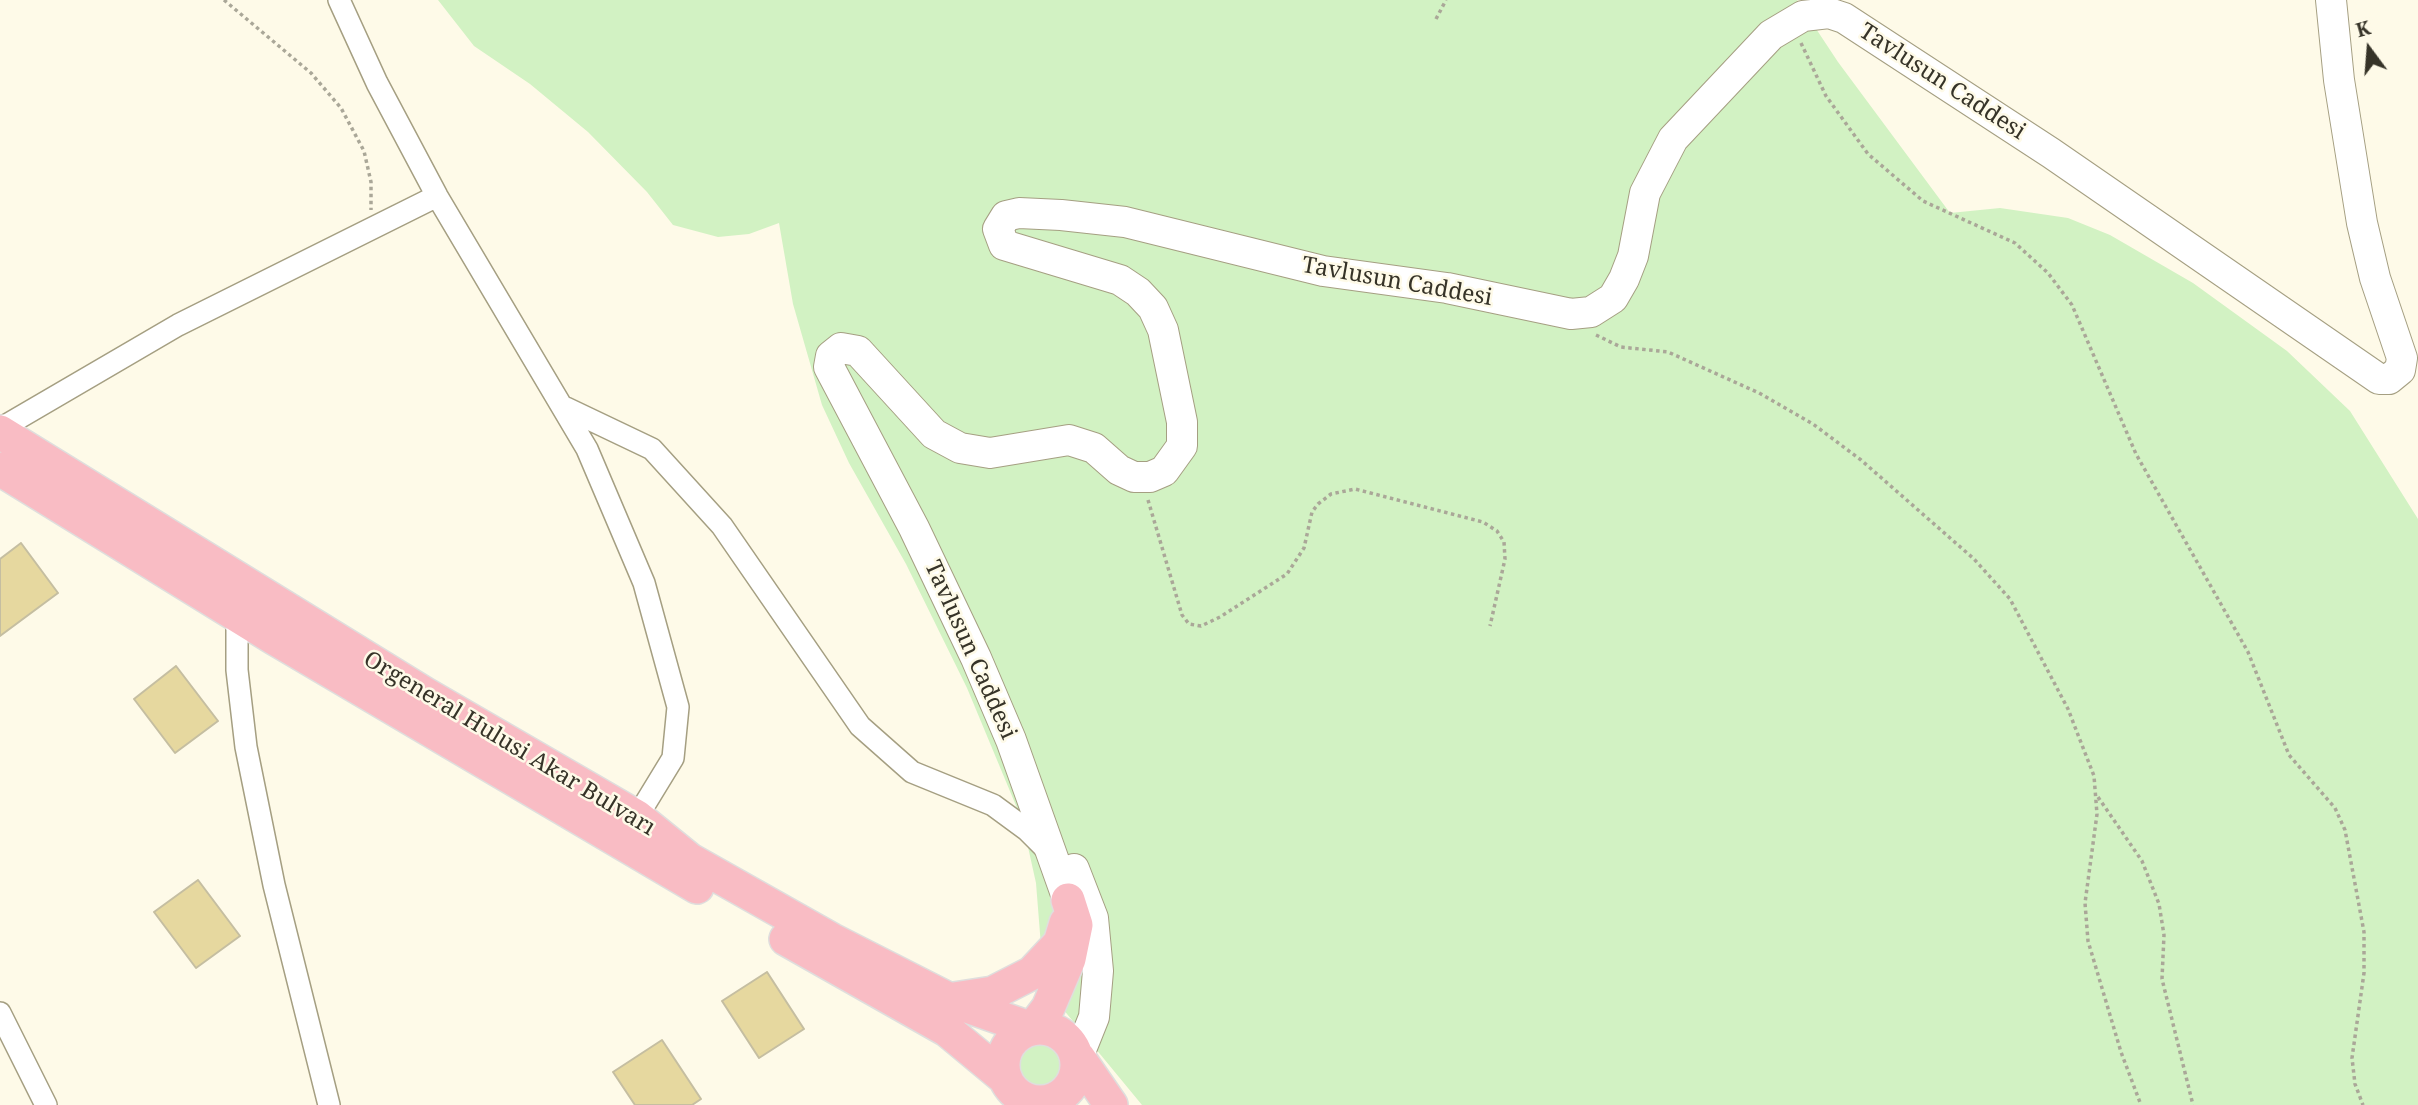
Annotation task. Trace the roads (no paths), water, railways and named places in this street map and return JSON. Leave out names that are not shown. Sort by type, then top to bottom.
[{"type":"main road","name":"Orgeneral Hulusi Akar Bulvarı","points":[[0,431],[425,694],[637,817],[690,860],[714,874],[832,940],[950,1000],[1032,1029]]},
{"type":"main road","name":"Orgeneral Hulusi Akar Bulvarı","points":[[0,469],[237,615],[826,963],[947,1030],[1022,1094]]},
{"type":"main road","points":[[1032,1029],[1048,1008],[1069,959],[1076,925],[1068,900]]},
{"type":"main road","points":[[950,1000],[993,993],[1032,973],[1060,943],[1068,900]]},
{"type":"main road","points":[[1078,1057],[1073,1080],[1059,1097],[1048,1101],[1022,1094],[1005,1054],[1020,1034],[1032,1029],[1057,1032],[1066,1039],[1111,1105]]},
{"type":"street","points":[[339,0],[383,95],[436,196],[566,408],[625,532],[661,636],[677,698],[673,758],[637,817]]},
{"type":"street","name":"Tavlusun Caddesi","points":[[1068,900],[1038,812],[976,658],[920,541],[830,372],[831,356],[841,348],[858,351],[934,434],[953,445],[990,453],[1069,440],[1094,448],[1119,470],[1142,478],[1164,471],[1182,446],[1182,422],[1158,319],[1146,300],[1120,280],[1004,245],[998,229],[1006,216],[1019,213],[1051,214],[1125,222],[1323,271],[1447,288],[1581,314],[1606,303],[1624,279],[1633,256],[1645,194],[1673,139],[1761,45],[1793,22],[1821,12],[1844,18],[2062,161],[2379,379],[2389,379],[2400,370],[2402,358],[2375,278],[2364,232],[2339,80],[2331,0]]},
{"type":"street","points":[[0,431],[178,325],[436,196]]},
{"type":"street","points":[[566,408],[652,449],[722,526],[860,726],[912,772],[993,805],[1027,830],[1054,858]]},
{"type":"street","points":[[237,615],[237,670],[246,747],[274,885],[329,1105]]},
{"type":"street","name":"Tavlusun Caddesi","points":[[1038,812],[1076,872],[1093,918],[1098,971],[1094,1017],[1078,1057]]},
{"type":"street","points":[[0,1013],[46,1105]]}]
